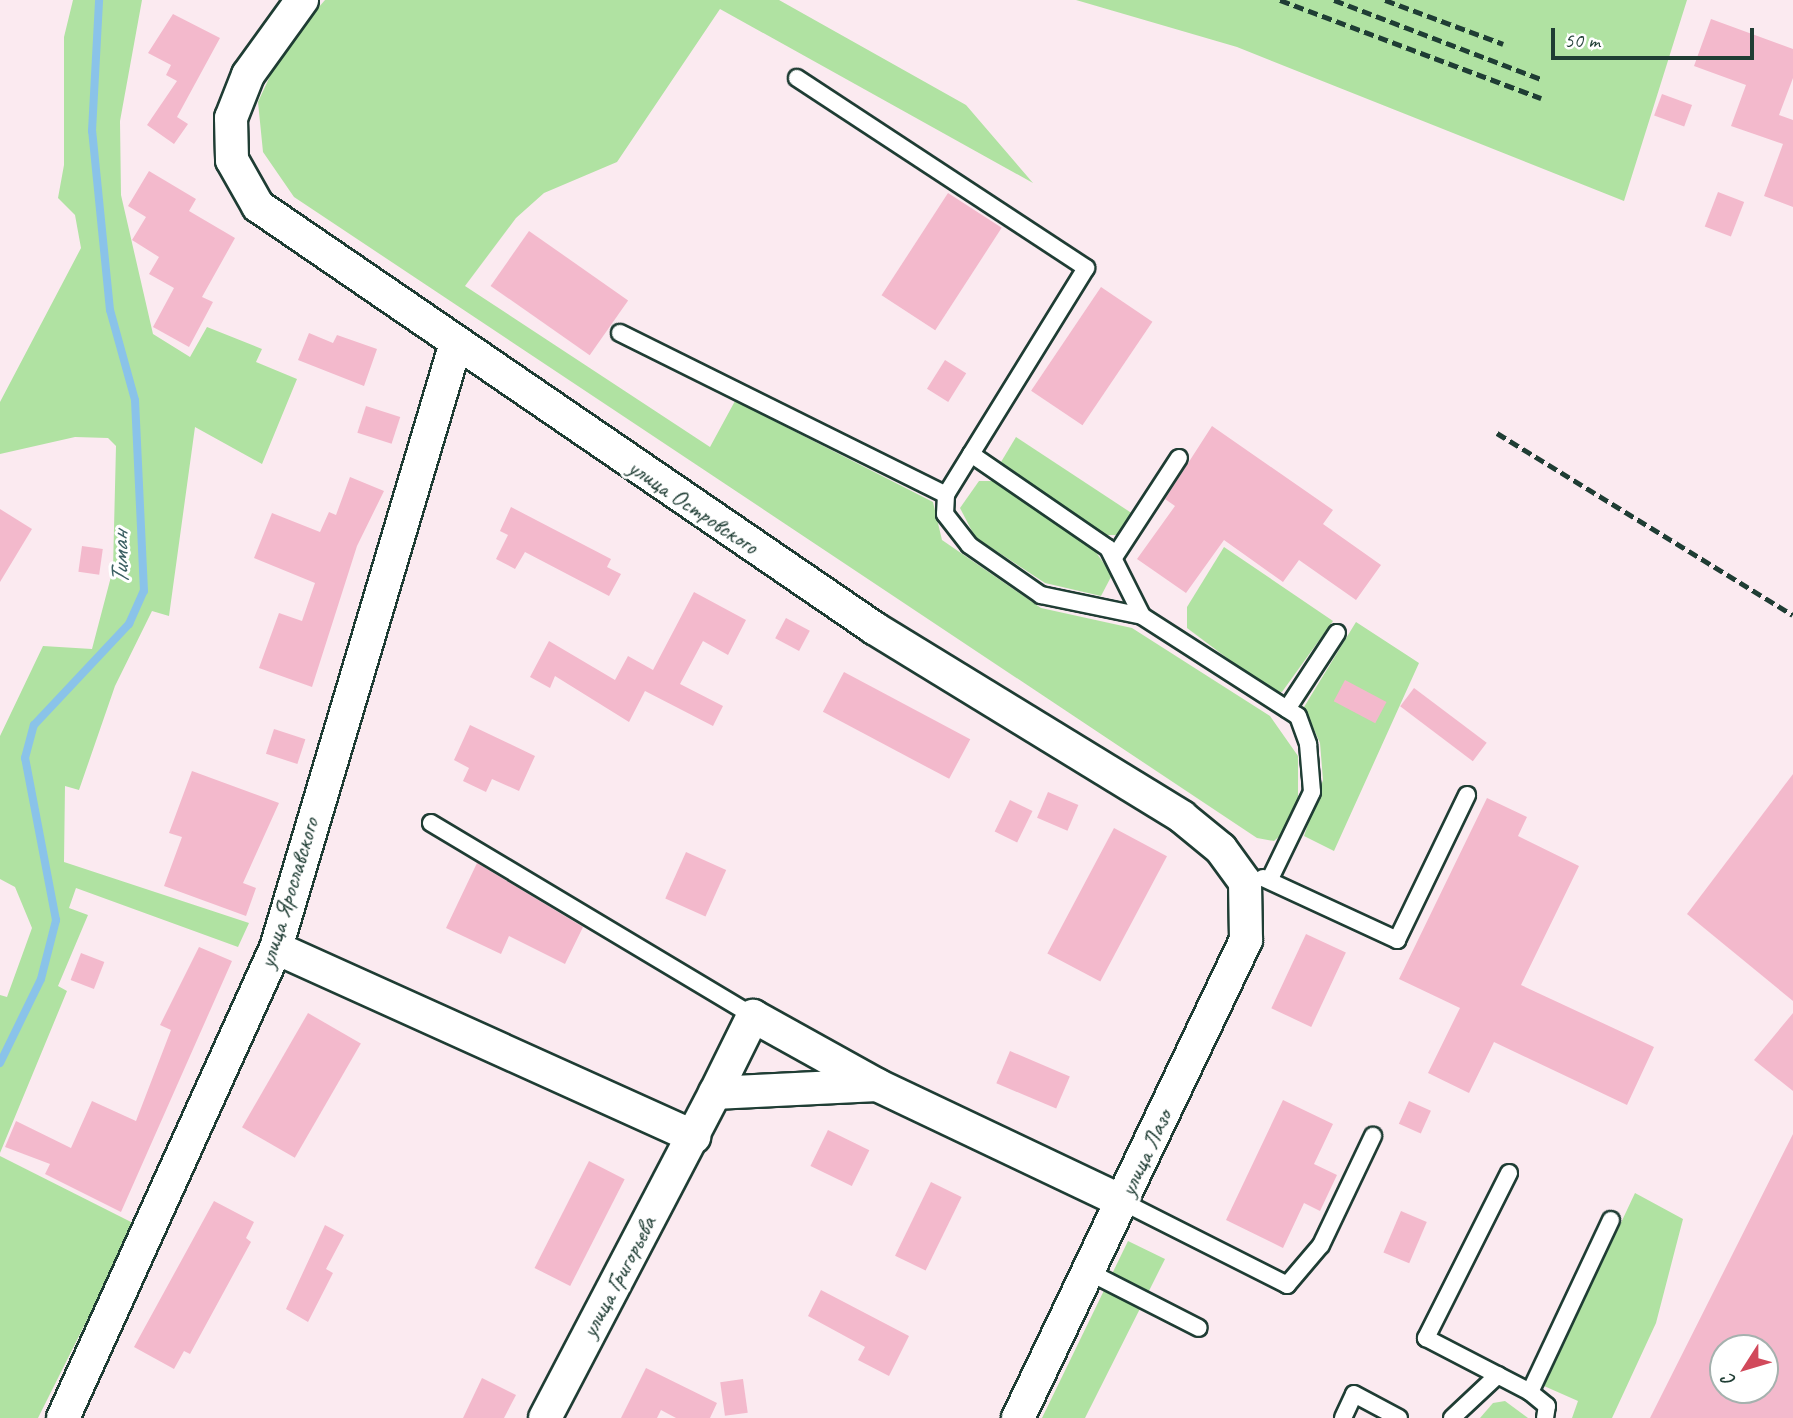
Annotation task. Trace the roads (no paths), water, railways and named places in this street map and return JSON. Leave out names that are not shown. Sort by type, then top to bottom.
[{"type":"street","name":"улица Островского","points":[[302,0],[248,75],[230,118],[232,160],[258,206],[455,346],[874,628],[1182,817],[1258,880]]},
{"type":"street","name":"улица Ярославского","points":[[63,1418],[276,948],[455,346]]},
{"type":"street","name":"улица Лазо","points":[[1018,1418],[1246,940],[1258,880]]},
{"type":"street","points":[[276,948],[694,1137]]},
{"type":"street","points":[[753,1016],[877,1086],[1123,1202]]},
{"type":"street","name":"улица Григорьева","points":[[545,1418],[694,1137],[753,1016]]},
{"type":"street","points":[[715,1093],[877,1086]]},
{"type":"lane","points":[[797,78],[1086,268],[946,495],[953,530],[1041,595],[1142,616],[1298,716],[1308,744],[1312,792],[1258,880],[1396,940],[1466,795]]},
{"type":"lane","points":[[620,333],[946,495]]},
{"type":"lane","points":[[971,454],[1115,556],[1142,616]]},
{"type":"lane","points":[[1115,556],[1179,458]]},
{"type":"lane","points":[[1287,709],[1337,633]]},
{"type":"lane","points":[[431,823],[753,1016]]},
{"type":"lane","points":[[1123,1202],[1287,1285],[1321,1245],[1373,1136]]},
{"type":"lane","points":[[1509,1173],[1426,1338],[1530,1392],[1547,1405],[1545,1418]]},
{"type":"lane","points":[[1530,1392],[1611,1220]]},
{"type":"lane","points":[[1089,1272],[1199,1328]]},
{"type":"lane","points":[[1452,1418],[1498,1375]]},
{"type":"lane","points":[[1343,1418],[1354,1394],[1399,1418]]},
{"type":"waterway","name":"Тиман","points":[[0,1063],[41,979],[56,920],[25,758],[34,725],[129,624],[144,591],[135,400],[110,310],[92,131],[99,0]]},
{"type":"railway","points":[[1280,0],[1541,98]]},
{"type":"railway","points":[[1334,0],[1543,80]]},
{"type":"railway","points":[[1385,0],[1503,44]]},
{"type":"railway","points":[[1497,433],[1793,615]]}]
